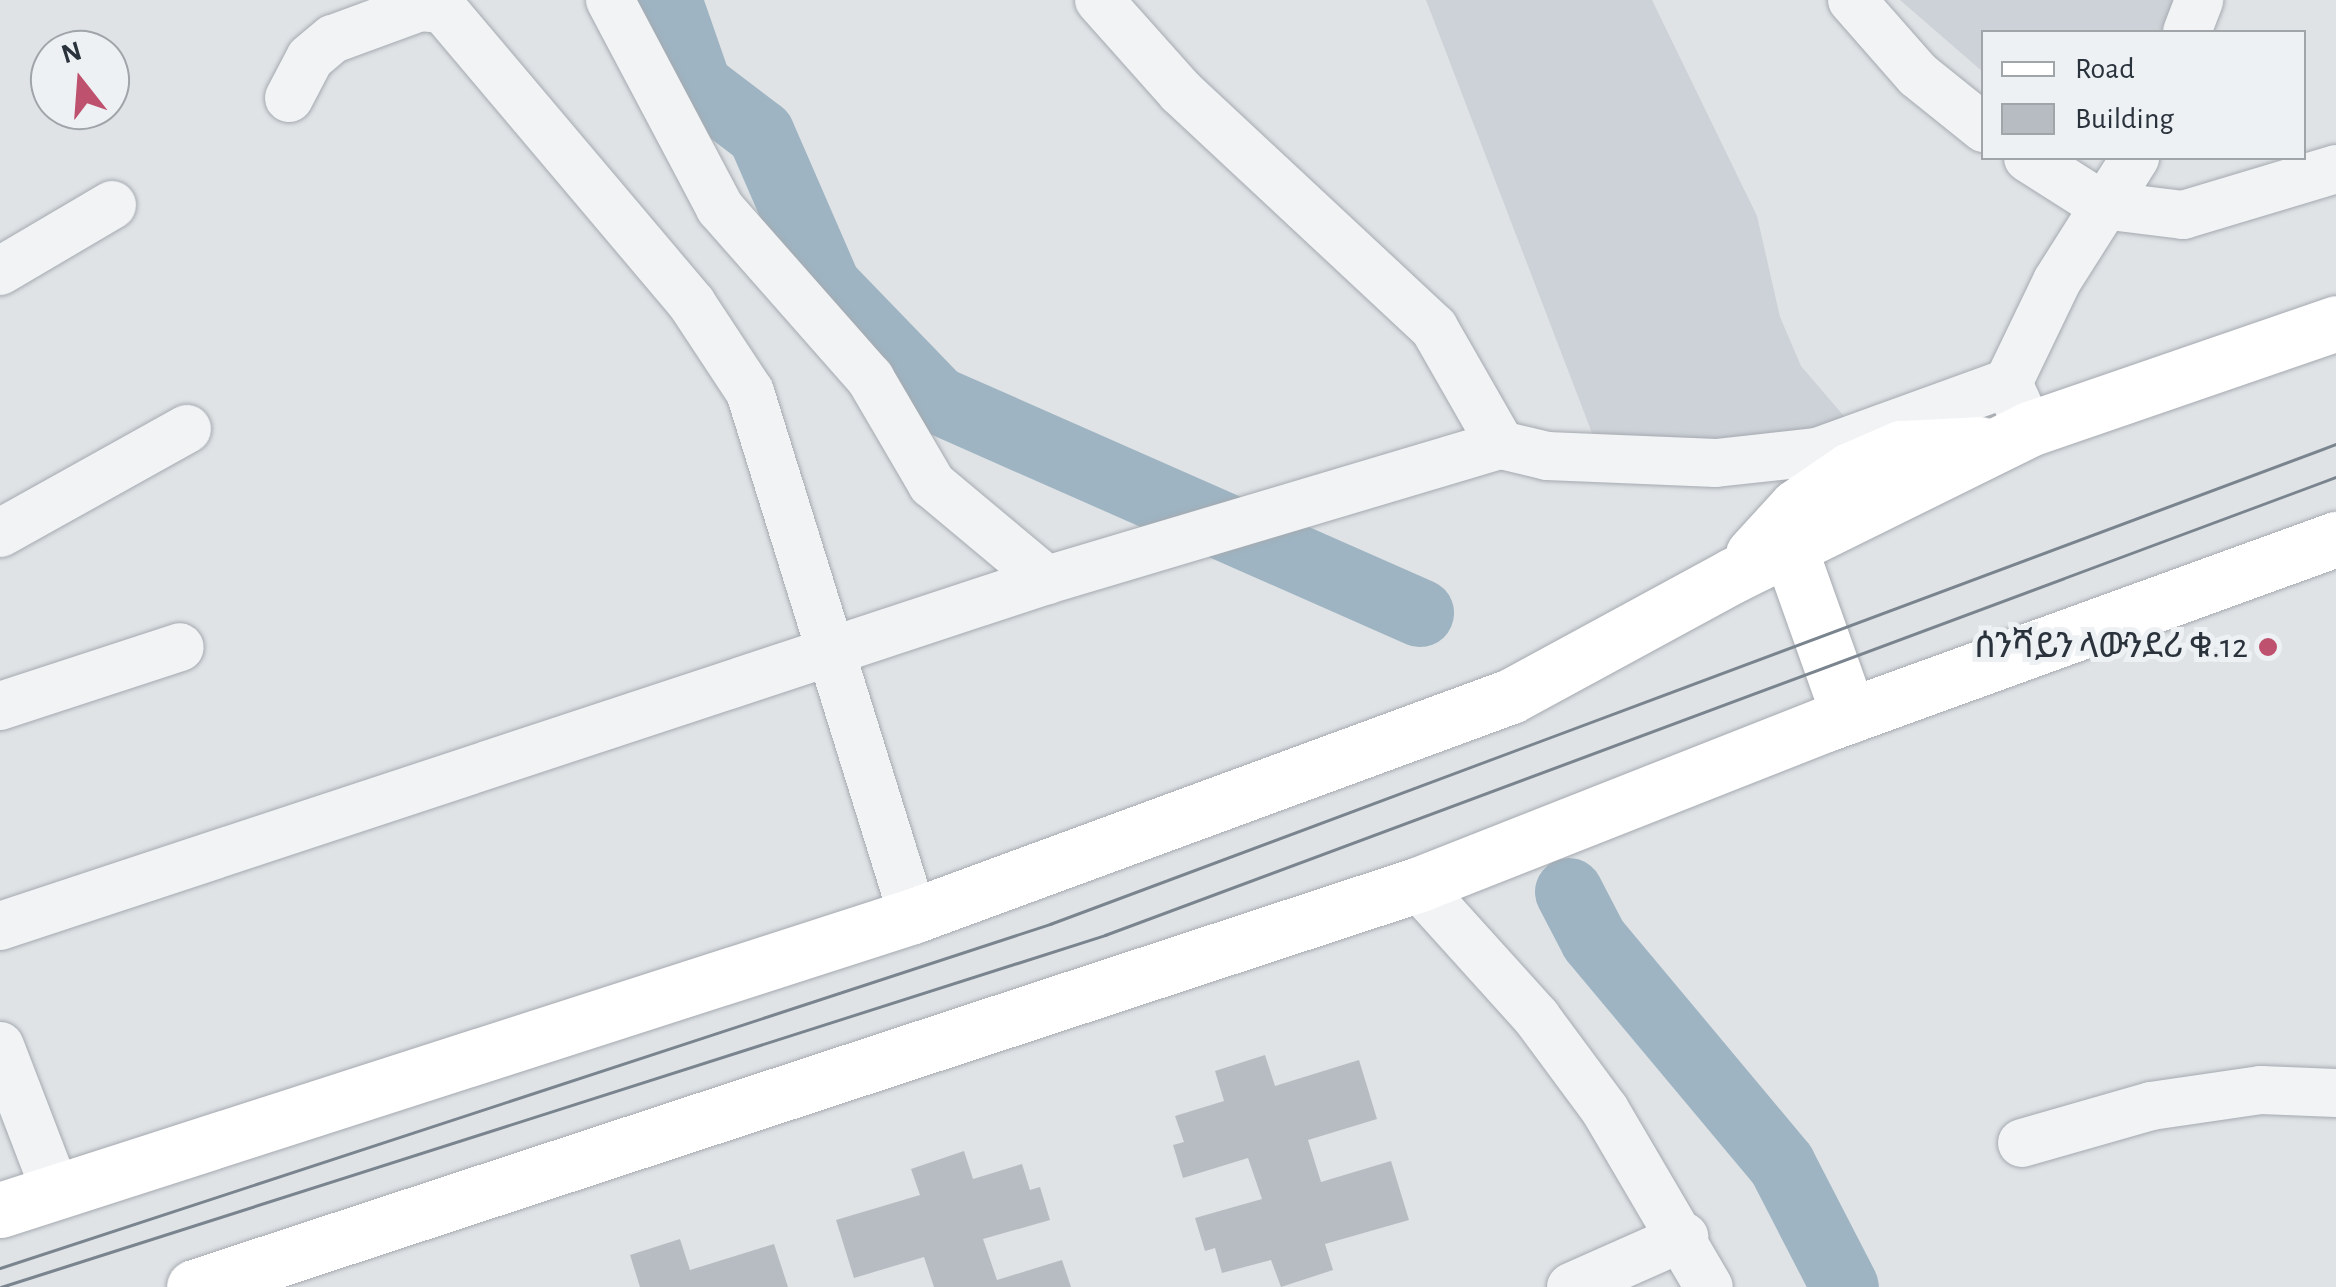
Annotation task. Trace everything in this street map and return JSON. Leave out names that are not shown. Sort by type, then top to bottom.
[{"type":"main road","points":[[1734,575],[1796,506],[1850,470],[1901,448],[2336,323]]},
{"type":"main road","points":[[0,1210],[913,916],[1510,696],[1734,575],[1790,550],[2012,418]]},
{"type":"main road","points":[[194,1287],[1417,885],[1849,716],[2336,539]]},
{"type":"main road","points":[[1790,550],[1849,716]]},
{"type":"street","points":[[610,0],[720,208],[870,378],[932,484],[1047,580]]},
{"type":"street","points":[[1099,0],[1181,92],[1434,328],[1501,445]]},
{"type":"street","points":[[1852,0],[1918,75],[1981,126]]},
{"type":"street","points":[[2188,30],[2199,0]]},
{"type":"street","points":[[290,98],[310,58],[333,39],[420,7],[443,9],[692,304],[750,392],[835,650],[913,916]]},
{"type":"street","points":[[2031,160],[2102,204],[2183,215],[2336,169]]},
{"type":"street","points":[[0,926],[1047,580],[1501,445],[1548,456],[1716,463],[1817,452],[2012,418],[2102,204],[2135,160]]},
{"type":"street","points":[[0,272],[112,205]]},
{"type":"street","points":[[0,533],[187,429]]},
{"type":"street","points":[[0,706],[180,648]]},
{"type":"street","points":[[1417,885],[1537,1018],[1605,1110],[1684,1237],[1708,1287]]},
{"type":"street","points":[[0,1046],[56,1192]]},
{"type":"street","points":[[2022,1142],[2151,1106],[2261,1090],[2336,1092]]},
{"type":"street","points":[[1570,1287],[1684,1237]]},
{"type":"shaded area","points":[[1426,0],[1652,0],[1757,216],[1780,317],[1801,366],[1849,422],[1732,454],[1597,446]]},
{"type":"shaded area","points":[[1900,0],[2173,0],[2163,30],[1981,30],[1981,70]]},
{"type":"building","points":[[1265,1055],[1275,1086],[1359,1060],[1377,1119],[1308,1140],[1321,1182],[1391,1161],[1409,1220],[1325,1244],[1333,1270],[1281,1287],[1271,1260],[1222,1273],[1215,1248],[1205,1251],[1195,1218],[1262,1199],[1248,1158],[1183,1178],[1173,1145],[1184,1142],[1175,1116],[1224,1101],[1215,1071]]},
{"type":"building","points":[[964,1151],[973,1179],[1022,1164],[1030,1190],[1040,1187],[1050,1220],[983,1239],[997,1280],[1062,1260],[1071,1287],[934,1287],[924,1257],[854,1278],[836,1220],[920,1195],[911,1169]]},
{"type":"building","points":[[680,1239],[690,1270],[774,1244],[788,1287],[640,1287],[630,1255]]},
{"type":"waterway","points":[[668,0],[698,86],[761,134],[827,286],[937,400],[1420,613]]},
{"type":"waterway","points":[[1569,892],[1594,940],[1782,1165],[1845,1287]]},
{"type":"tram line","points":[[0,1268],[1050,924],[2336,444]]},
{"type":"tram line","points":[[1,1287],[1105,935],[2336,477]]},
{"type":"place","name":"ሰንሻይን ላውንደሪ ቁ.12","points":[[2268,647]]}]
